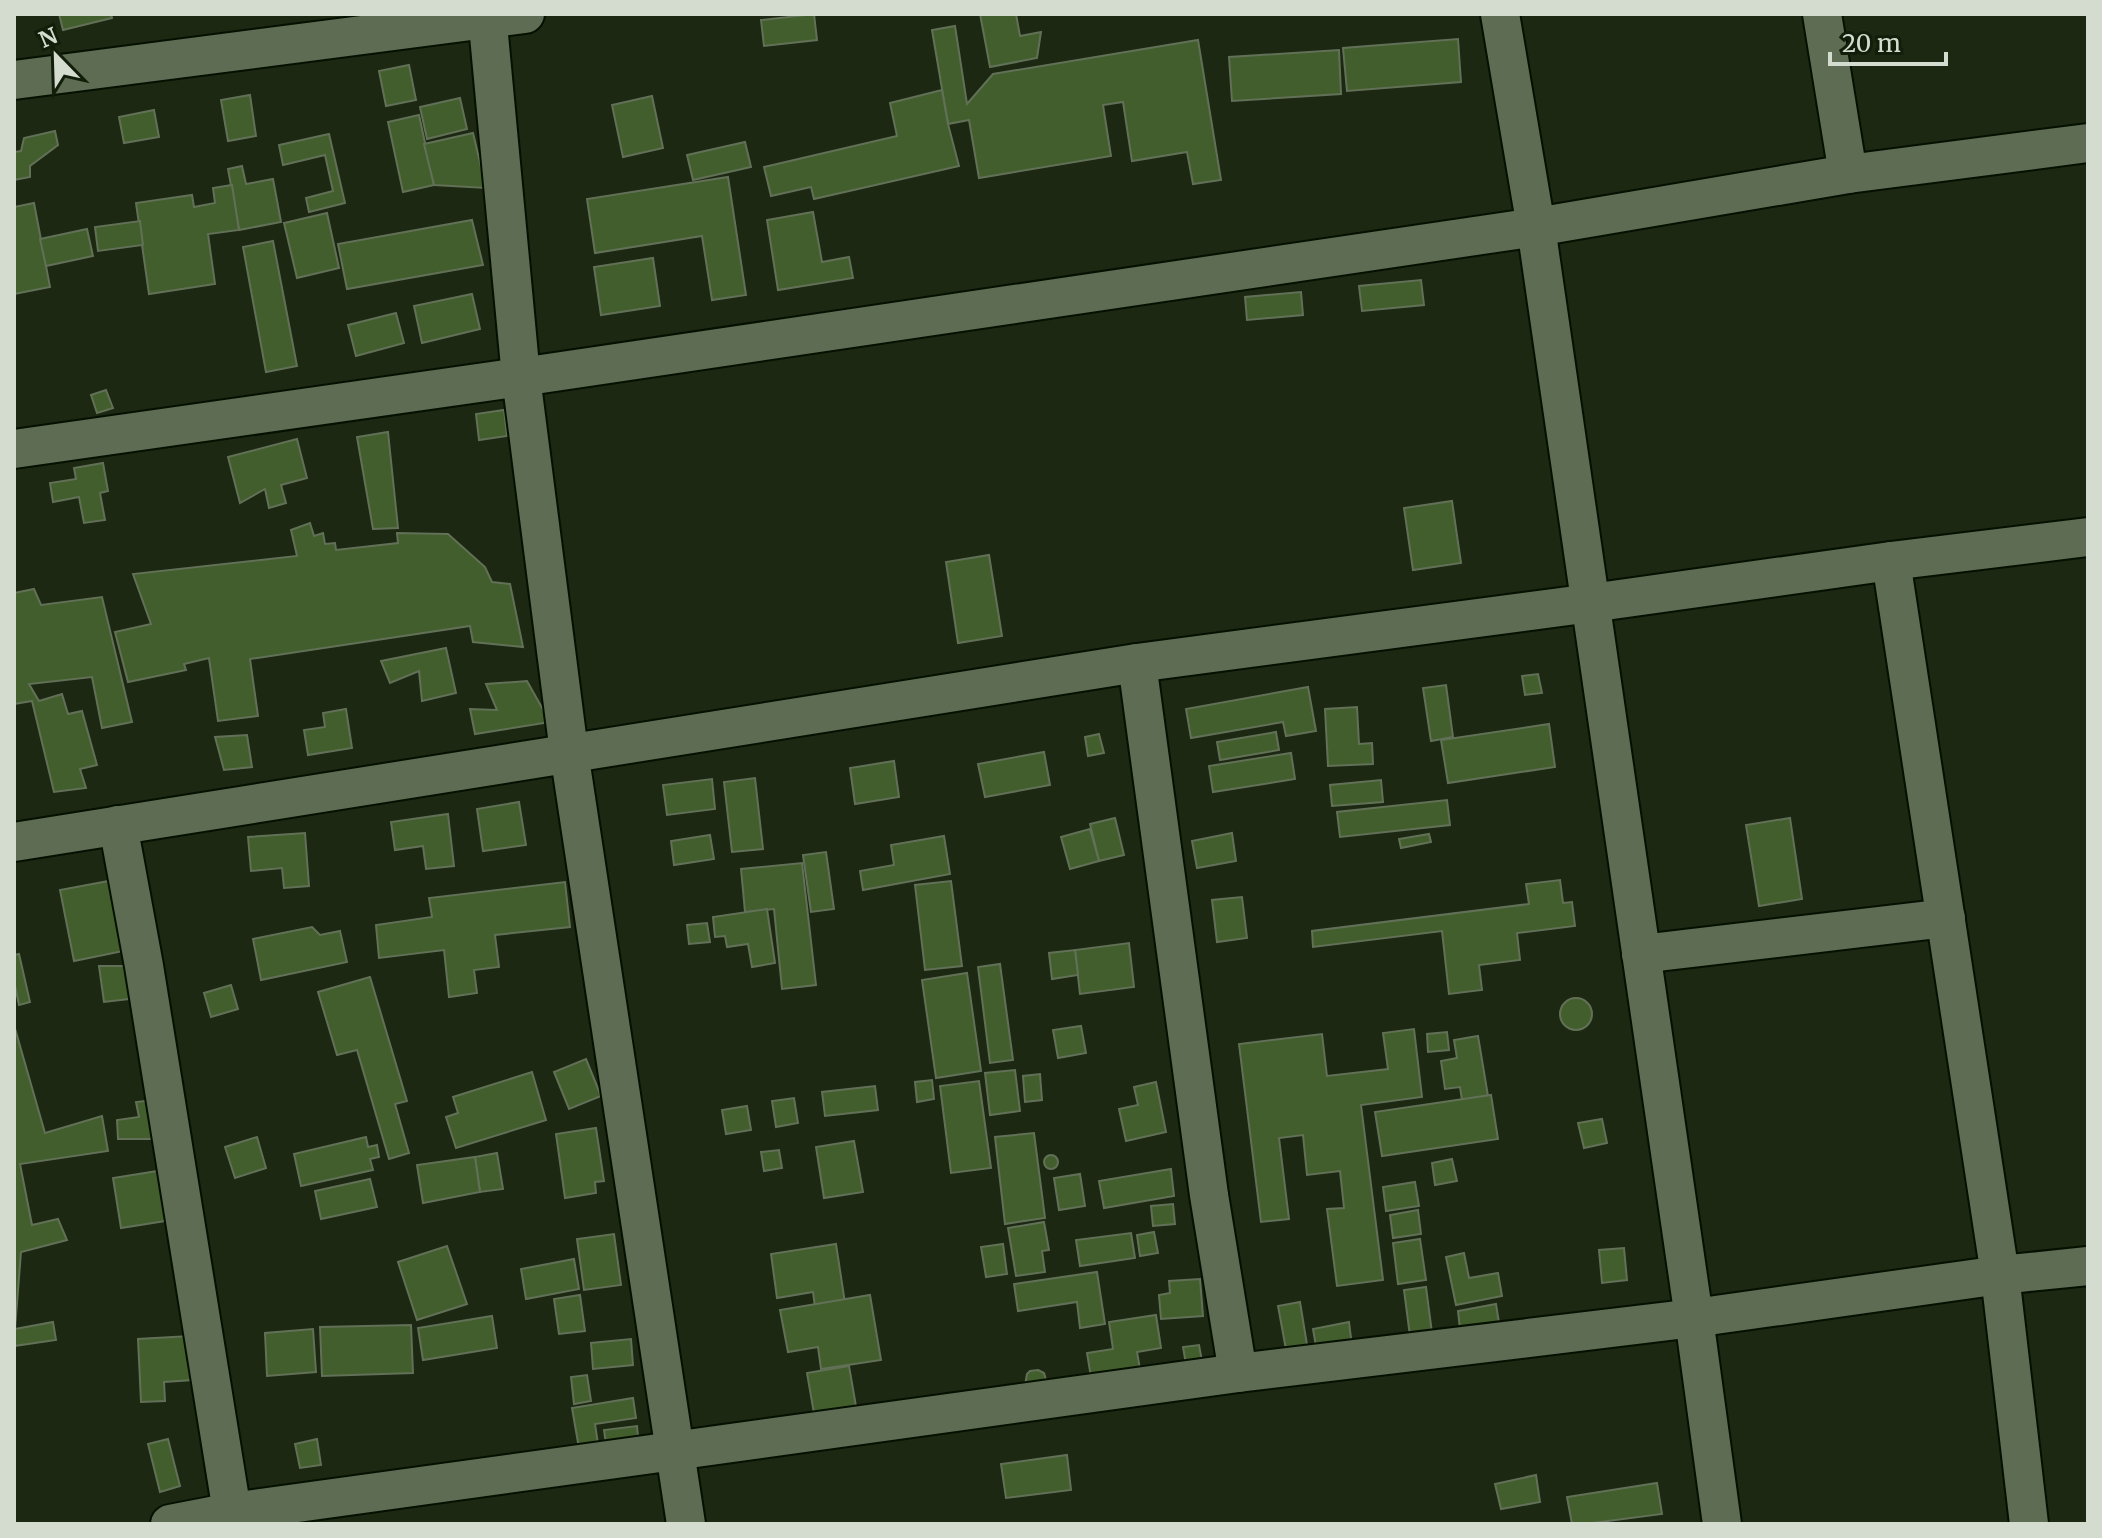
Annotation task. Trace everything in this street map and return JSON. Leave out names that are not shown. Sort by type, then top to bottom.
[{"type":"street","points":[[1500,14],[1536,227],[1722,1524]]},
{"type":"street","points":[[1822,14],[1848,174]]},
{"type":"street","points":[[14,80],[500,16],[521,377],[569,752],[686,1524]]},
{"type":"street","points":[[14,449],[1536,227],[1848,174],[2088,143]]},
{"type":"street","points":[[14,842],[1137,663],[2088,537]]},
{"type":"street","points":[[1891,561],[2000,1275],[2029,1524]]},
{"type":"street","points":[[1137,663],[1209,1195],[1238,1373]]},
{"type":"street","points":[[118,825],[144,966],[232,1512]]},
{"type":"street","points":[[1641,954],[1946,918]]},
{"type":"street","points":[[170,1524],[232,1512],[1238,1373],[2088,1266]]},
{"type":"building","points":[[59,14],[111,14],[112,18],[63,30]]},
{"type":"building","points":[[814,14],[817,40],[764,46],[761,20]]},
{"type":"building","points":[[980,14],[1016,14],[1020,36],[1041,32],[1037,58],[990,67]]},
{"type":"building","points":[[955,26],[967,104],[993,74],[1198,40],[1221,180],[1193,184],[1187,152],[1132,161],[1123,102],[1103,105],[1111,156],[979,178],[969,120],[948,124],[932,30]]},
{"type":"building","points":[[1458,39],[1461,82],[1347,91],[1343,48]]},
{"type":"building","points":[[1339,50],[1341,94],[1232,101],[1229,57]]},
{"type":"building","points":[[409,65],[416,100],[386,106],[379,71]]},
{"type":"building","points":[[942,90],[959,166],[814,199],[811,187],[771,196],[764,167],[897,136],[890,103]]},
{"type":"building","points":[[250,95],[256,136],[228,141],[221,100]]},
{"type":"building","points":[[652,96],[663,148],[623,157],[612,105]]},
{"type":"building","points":[[460,98],[467,129],[427,139],[420,107]]},
{"type":"building","points":[[154,110],[159,137],[124,143],[119,117]]},
{"type":"building","points":[[419,115],[434,185],[403,192],[388,122]]},
{"type":"building","points":[[55,131],[58,145],[30,166],[30,177],[14,180],[14,152],[21,151],[24,138]]},
{"type":"building","points":[[473,133],[486,188],[434,185],[424,144]]},
{"type":"building","points":[[329,134],[345,203],[309,212],[306,198],[333,191],[325,155],[283,165],[279,145]]},
{"type":"building","points":[[745,142],[751,167],[693,180],[687,155]]},
{"type":"building","points":[[242,166],[246,184],[273,179],[281,222],[239,230],[228,169]]},
{"type":"building","points":[[728,177],[746,295],[712,300],[702,236],[595,253],[587,199]]},
{"type":"building","points":[[232,185],[239,230],[208,234],[215,284],[149,294],[136,203],[192,195],[194,207],[215,203],[213,188]]},
{"type":"building","points":[[34,203],[50,287],[14,294],[14,207]]},
{"type":"building","points":[[813,212],[822,262],[849,257],[853,278],[778,290],[767,220]]},
{"type":"building","points":[[327,213],[339,268],[297,278],[284,223]]},
{"type":"building","points":[[472,220],[483,265],[347,289],[338,244]]},
{"type":"building","points":[[140,221],[143,245],[98,251],[95,227]]},
{"type":"building","points":[[87,229],[93,256],[46,266],[40,239]]},
{"type":"building","points":[[273,241],[297,366],[266,372],[243,247]]},
{"type":"building","points":[[653,258],[660,306],[601,315],[594,267]]},
{"type":"building","points":[[1421,280],[1424,305],[1362,311],[1359,286]]},
{"type":"building","points":[[1301,292],[1303,315],[1247,320],[1245,297]]},
{"type":"building","points":[[472,294],[480,329],[422,343],[414,306]]},
{"type":"building","points":[[396,313],[404,343],[356,356],[348,325]]},
{"type":"building","points":[[106,390],[113,408],[97,413],[91,395]]},
{"type":"building","points":[[504,410],[507,436],[479,440],[476,414]]},
{"type":"building","points":[[388,432],[398,528],[373,529],[357,437]]},
{"type":"building","points":[[297,439],[307,478],[281,485],[286,503],[269,508],[265,489],[240,503],[228,457]]},
{"type":"building","points":[[103,463],[108,491],[100,493],[105,520],[84,523],[79,497],[53,502],[50,483],[76,479],[74,468]]},
{"type":"building","points":[[1452,501],[1461,563],[1413,570],[1404,508]]},
{"type":"building","points":[[310,523],[314,536],[323,533],[325,544],[335,543],[336,550],[398,543],[397,533],[448,534],[485,567],[492,582],[510,584],[523,647],[473,642],[470,626],[250,659],[258,716],[218,721],[209,658],[184,664],[186,670],[128,682],[115,632],[151,624],[133,574],[297,556],[291,530]]},
{"type":"building","points":[[989,555],[1002,636],[958,643],[946,562]]},
{"type":"building","points":[[34,589],[41,605],[102,597],[132,722],[102,728],[92,677],[29,684],[39,701],[62,694],[68,714],[82,711],[97,765],[80,769],[86,788],[54,792],[32,701],[14,704],[14,593]]},
{"type":"building","points":[[446,648],[456,693],[422,701],[419,671],[390,683],[381,661]]},
{"type":"building","points":[[1538,674],[1542,693],[1525,695],[1522,676]]},
{"type":"building","points":[[527,681],[550,722],[475,734],[470,709],[497,710],[486,684]]},
{"type":"building","points":[[1446,685],[1453,737],[1431,741],[1423,688]]},
{"type":"building","points":[[1308,687],[1316,731],[1286,736],[1283,722],[1191,738],[1186,709]]},
{"type":"building","points":[[1357,707],[1359,744],[1372,743],[1373,764],[1328,766],[1325,709]]},
{"type":"building","points":[[346,709],[352,748],[308,755],[304,730],[325,727],[323,713]]},
{"type":"building","points":[[1549,724],[1555,767],[1448,783],[1441,740]]},
{"type":"building","points":[[1276,732],[1279,750],[1220,760],[1217,742]]},
{"type":"building","points":[[1099,734],[1104,753],[1088,756],[1085,737]]},
{"type":"building","points":[[247,735],[252,767],[224,770],[215,737]]},
{"type":"building","points":[[1044,752],[1050,785],[985,797],[978,764]]},
{"type":"building","points":[[1291,753],[1295,779],[1213,792],[1209,766]]},
{"type":"building","points":[[894,761],[899,797],[855,804],[850,768]]},
{"type":"building","points":[[755,778],[763,849],[732,852],[724,782]]},
{"type":"building","points":[[712,779],[715,809],[667,815],[663,785]]},
{"type":"building","points":[[1381,780],[1383,802],[1332,806],[1330,785]]},
{"type":"building","points":[[1447,800],[1450,825],[1340,837],[1337,812]]},
{"type":"building","points":[[519,802],[526,845],[483,851],[477,809]]},
{"type":"building","points":[[448,814],[454,866],[426,869],[423,846],[395,850],[391,822]]},
{"type":"building","points":[[1115,818],[1124,855],[1099,861],[1090,824]]},
{"type":"building","points":[[1790,818],[1802,899],[1759,906],[1746,825]]},
{"type":"building","points":[[1090,829],[1099,861],[1070,869],[1061,837]]},
{"type":"building","points":[[305,833],[309,886],[284,888],[282,868],[251,871],[248,837]]},
{"type":"building","points":[[1232,833],[1236,861],[1197,868],[1192,841]]},
{"type":"building","points":[[1429,834],[1431,842],[1401,848],[1399,839]]},
{"type":"building","points":[[710,835],[714,859],[674,865],[671,841]]},
{"type":"building","points":[[944,836],[950,874],[863,890],[860,871],[894,865],[891,845]]},
{"type":"building","points":[[826,852],[834,909],[811,912],[803,855]]},
{"type":"building","points":[[802,863],[816,985],[782,989],[774,909],[745,912],[741,869]]},
{"type":"building","points":[[114,880],[128,950],[74,961],[60,890]]},
{"type":"building","points":[[1560,880],[1563,903],[1572,902],[1575,926],[1517,933],[1520,960],[1479,965],[1482,990],[1449,994],[1442,931],[1313,947],[1312,931],[1529,904],[1526,884]]},
{"type":"building","points":[[951,881],[962,966],[925,970],[915,885]]},
{"type":"building","points":[[565,882],[570,927],[495,935],[499,967],[474,970],[477,993],[449,997],[444,950],[379,958],[376,925],[432,917],[429,898]]},
{"type":"building","points":[[1242,897],[1247,938],[1217,942],[1212,900]]},
{"type":"building","points":[[767,909],[775,963],[752,967],[748,944],[727,947],[725,936],[715,937],[713,917]]},
{"type":"building","points":[[707,923],[710,942],[689,944],[687,925]]},
{"type":"building","points":[[312,927],[320,935],[340,931],[347,962],[261,980],[253,939]]},
{"type":"building","points":[[1129,943],[1134,987],[1080,994],[1075,950]]},
{"type":"building","points":[[1075,950],[1078,975],[1052,979],[1049,953]]},
{"type":"building","points":[[19,954],[30,1002],[19,1005],[14,981],[14,955]]},
{"type":"building","points":[[1000,964],[1013,1060],[990,1063],[978,967]]},
{"type":"building","points":[[99,966],[144,966],[146,997],[104,1002]]},
{"type":"building","points":[[967,973],[981,1071],[936,1078],[922,980]]},
{"type":"building","points":[[370,977],[407,1101],[395,1104],[409,1153],[389,1159],[357,1050],[337,1055],[318,992]]},
{"type":"building","points":[[231,985],[238,1009],[211,1017],[204,993]]},
{"type":"building","points":[[1576,998],[1587,1003],[1592,1014],[1587,1025],[1576,1030],[1565,1025],[1560,1014],[1565,1003]]},
{"type":"building","points":[[14,1025],[45,1133],[102,1116],[108,1151],[20,1164],[32,1225],[58,1219],[67,1240],[21,1252],[15,1329],[53,1322],[56,1340],[14,1346]]},
{"type":"building","points":[[1081,1026],[1086,1053],[1058,1058],[1053,1030]]},
{"type":"building","points":[[1414,1029],[1422,1097],[1361,1105],[1383,1280],[1337,1286],[1327,1209],[1344,1208],[1340,1171],[1307,1175],[1303,1135],[1279,1138],[1289,1219],[1261,1222],[1239,1044],[1322,1034],[1327,1076],[1388,1069],[1383,1033]]},
{"type":"building","points":[[1447,1032],[1449,1050],[1428,1052],[1427,1034]]},
{"type":"building","points":[[1478,1036],[1488,1096],[1462,1100],[1460,1087],[1445,1089],[1441,1061],[1457,1058],[1454,1040]]},
{"type":"building","points":[[586,1059],[601,1096],[569,1109],[554,1072]]},
{"type":"building","points":[[1015,1070],[1020,1111],[990,1115],[985,1073]]},
{"type":"building","points":[[532,1072],[546,1120],[456,1148],[446,1117],[458,1113],[453,1097]]},
{"type":"building","points":[[1040,1074],[1042,1100],[1025,1102],[1023,1076]]},
{"type":"building","points":[[932,1080],[934,1099],[917,1102],[915,1082]]},
{"type":"building","points":[[979,1081],[991,1168],[951,1173],[940,1086]]},
{"type":"building","points":[[1156,1082],[1166,1132],[1126,1141],[1119,1109],[1138,1105],[1134,1087]]},
{"type":"building","points":[[875,1086],[878,1110],[825,1116],[822,1092]]},
{"type":"building","points":[[1491,1095],[1498,1139],[1382,1156],[1375,1112]]},
{"type":"building","points":[[794,1098],[798,1123],[776,1127],[772,1101]]},
{"type":"building","points":[[153,1100],[156,1139],[118,1139],[117,1120],[139,1117],[136,1102]]},
{"type":"building","points":[[747,1106],[751,1130],[726,1134],[722,1110]]},
{"type":"building","points":[[1602,1119],[1607,1143],[1584,1148],[1578,1123]]},
{"type":"building","points":[[596,1128],[604,1181],[595,1182],[596,1193],[565,1198],[556,1134]]},
{"type":"building","points":[[1034,1133],[1045,1218],[1005,1224],[995,1137]]},
{"type":"building","points":[[257,1137],[266,1168],[235,1178],[225,1147]]},
{"type":"building","points":[[366,1137],[368,1147],[377,1145],[379,1157],[370,1159],[373,1170],[301,1186],[294,1154]]},
{"type":"building","points":[[854,1141],[863,1192],[824,1198],[816,1147]]},
{"type":"building","points":[[779,1150],[782,1168],[764,1171],[761,1152]]},
{"type":"building","points":[[497,1153],[503,1189],[480,1192],[475,1157]]},
{"type":"building","points":[[1051,1155],[1058,1162],[1051,1169],[1044,1162]]},
{"type":"building","points":[[475,1157],[480,1192],[423,1203],[417,1165]]},
{"type":"building","points":[[1452,1159],[1457,1181],[1435,1185],[1432,1163]]},
{"type":"building","points":[[1171,1169],[1174,1196],[1104,1208],[1099,1181]]},
{"type":"building","points":[[164,1170],[172,1220],[121,1228],[113,1178]]},
{"type":"building","points":[[1080,1174],[1085,1206],[1059,1210],[1054,1178]]},
{"type":"building","points":[[370,1179],[377,1207],[321,1219],[315,1191]]},
{"type":"building","points":[[1415,1182],[1419,1206],[1386,1211],[1383,1187]]},
{"type":"building","points":[[1173,1204],[1175,1224],[1153,1226],[1151,1206]]},
{"type":"building","points":[[1418,1210],[1421,1234],[1393,1238],[1390,1215]]},
{"type":"building","points":[[1044,1222],[1049,1250],[1042,1251],[1045,1272],[1016,1276],[1008,1228]]},
{"type":"building","points":[[1154,1232],[1158,1253],[1140,1256],[1137,1235]]},
{"type":"building","points":[[1131,1233],[1135,1258],[1080,1266],[1076,1240]]},
{"type":"building","points":[[614,1234],[621,1285],[584,1290],[577,1239]]},
{"type":"building","points":[[1420,1239],[1426,1280],[1398,1284],[1393,1243]]},
{"type":"building","points":[[836,1244],[845,1303],[837,1301],[815,1307],[813,1292],[777,1298],[771,1254]]},
{"type":"building","points":[[1003,1244],[1007,1274],[986,1277],[981,1247]]},
{"type":"building","points":[[447,1246],[467,1304],[417,1320],[398,1262]]},
{"type":"building","points":[[1624,1248],[1627,1280],[1602,1283],[1599,1250]]},
{"type":"building","points":[[1464,1253],[1469,1278],[1498,1273],[1502,1296],[1456,1305],[1446,1257]]},
{"type":"building","points":[[574,1259],[579,1289],[526,1299],[521,1269]]},
{"type":"building","points":[[1097,1272],[1105,1324],[1080,1328],[1077,1302],[1018,1311],[1014,1284]]},
{"type":"building","points":[[1200,1279],[1203,1316],[1161,1319],[1159,1295],[1170,1293],[1169,1281]]},
{"type":"building","points":[[1426,1287],[1432,1333],[1410,1336],[1404,1290]]},
{"type":"building","points":[[580,1295],[585,1331],[559,1334],[554,1299]]},
{"type":"building","points":[[870,1295],[881,1360],[821,1369],[818,1347],[788,1352],[780,1310]]},
{"type":"building","points":[[1300,1302],[1308,1351],[1287,1355],[1278,1306]]},
{"type":"building","points":[[1496,1304],[1499,1323],[1460,1329],[1458,1311]]},
{"type":"building","points":[[1156,1315],[1161,1348],[1137,1352],[1141,1375],[1092,1383],[1087,1353],[1113,1349],[1109,1322]]},
{"type":"building","points":[[492,1316],[497,1348],[423,1360],[418,1328]]},
{"type":"building","points":[[1349,1322],[1352,1346],[1317,1352],[1313,1329]]},
{"type":"building","points":[[411,1325],[413,1373],[322,1376],[320,1327]]},
{"type":"building","points":[[313,1329],[316,1372],[267,1376],[265,1333]]},
{"type":"building","points":[[190,1336],[193,1380],[164,1382],[165,1401],[141,1402],[138,1339]]},
{"type":"building","points":[[631,1339],[633,1365],[593,1369],[591,1343]]},
{"type":"building","points":[[1199,1345],[1202,1361],[1186,1364],[1183,1347]]},
{"type":"building","points":[[849,1366],[858,1418],[816,1425],[807,1373]]},
{"type":"building","points":[[1038,1370],[1044,1373],[1047,1383],[1025,1385],[1027,1374]]},
{"type":"building","points":[[587,1375],[591,1401],[574,1404],[571,1377]]},
{"type":"building","points":[[633,1398],[636,1418],[595,1424],[599,1451],[580,1454],[572,1408]]},
{"type":"building","points":[[637,1426],[639,1447],[607,1451],[604,1430]]},
{"type":"building","points":[[168,1439],[180,1486],[160,1492],[148,1444]]},
{"type":"building","points":[[317,1439],[321,1465],[300,1468],[295,1444]]},
{"type":"building","points":[[1067,1455],[1071,1490],[1006,1498],[1001,1464]]},
{"type":"building","points":[[1536,1475],[1540,1502],[1501,1509],[1495,1484]]},
{"type":"building","points":[[1657,1483],[1662,1514],[1572,1524],[1567,1497]]}]
